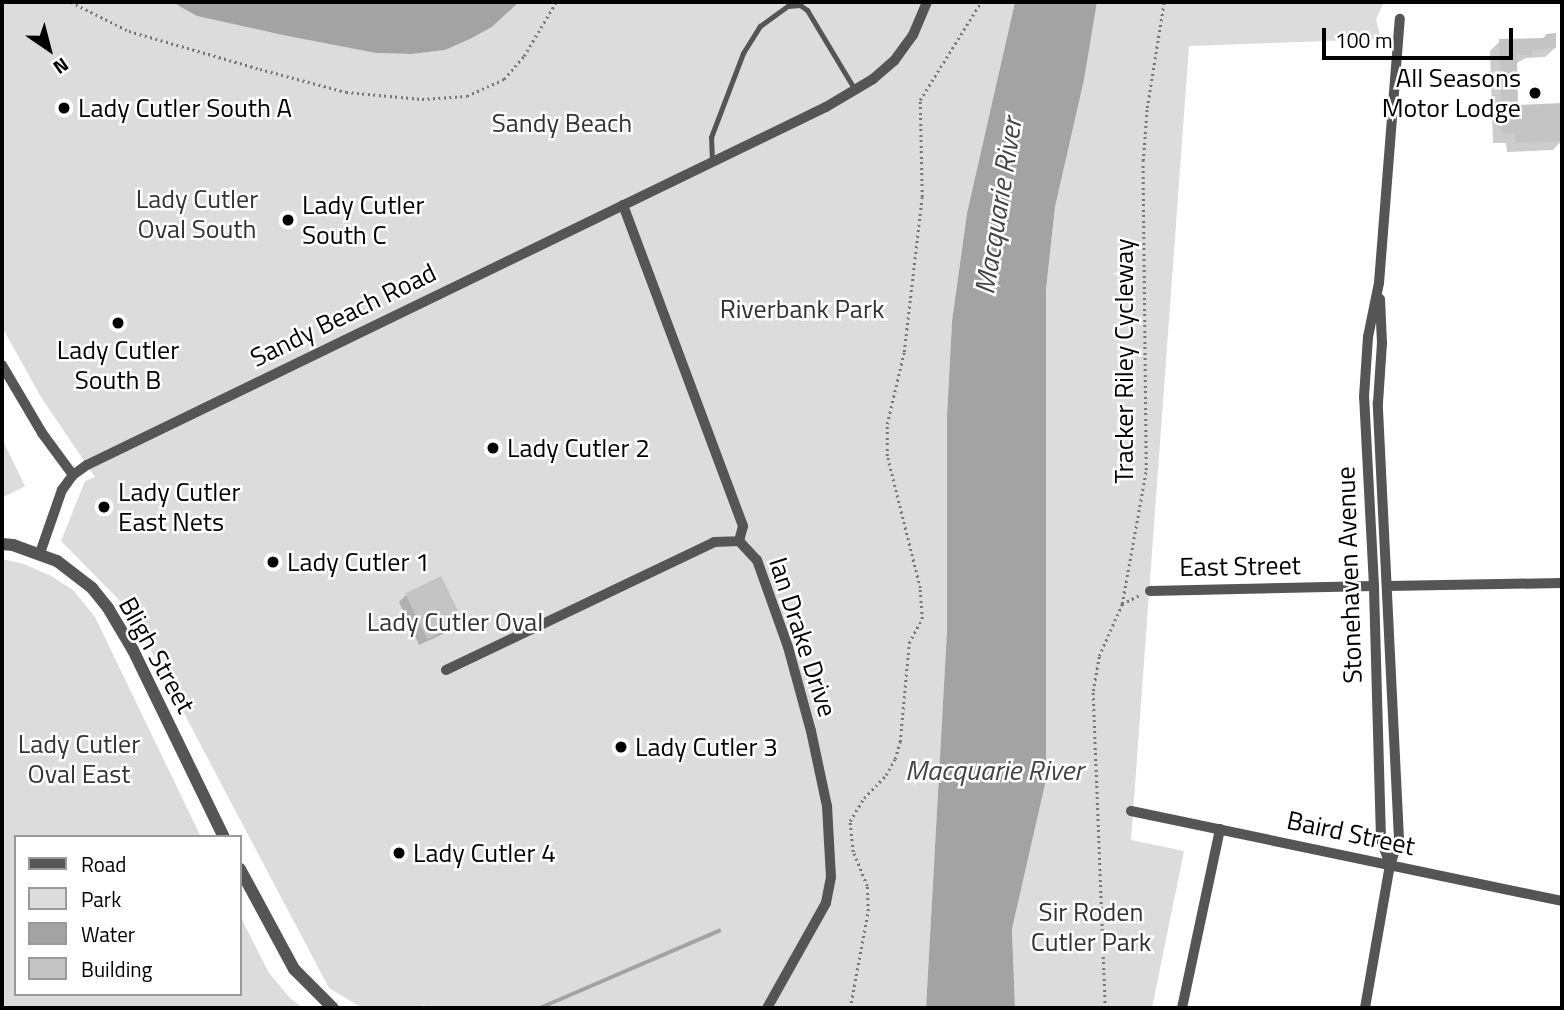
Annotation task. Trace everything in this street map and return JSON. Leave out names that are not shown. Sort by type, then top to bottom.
[{"type":"street","name":"Sandy Beach Road","points":[[40,553],[54,508],[73,475],[103,456],[712,163],[855,90],[894,61],[913,35],[928,2]]},
{"type":"street","name":"Stonehaven Avenue","points":[[1390,865],[1381,839],[1374,586],[1364,397],[1368,337],[1379,283],[1400,19]]},
{"type":"street","name":"Ian Drake Drive","points":[[624,205],[743,526],[739,541],[757,560],[788,647],[811,730],[827,806],[832,845],[831,877],[826,903],[768,1008]]},
{"type":"street","name":"Stonehaven Avenue","points":[[1364,1008],[1390,865],[1399,839],[1378,402],[1382,343],[1379,283]]},
{"type":"street","points":[[2,365],[42,433],[73,475]]},
{"type":"street","points":[[446,670],[714,542],[739,541]]},
{"type":"street","name":"Bligh Street","points":[[2,544],[40,553],[74,572],[108,608],[133,650],[223,835]]},
{"type":"street","points":[[1541,581],[1562,576]]},
{"type":"street","points":[[1388,586],[1541,581],[1562,583]]},
{"type":"street","name":"East Street","points":[[1150,591],[1374,586]]},
{"type":"street","name":"Baird Street","points":[[1131,811],[1562,901]]},
{"type":"street","points":[[1182,1008],[1220,828]]},
{"type":"street","points":[[242,873],[294,969],[333,1008]]},
{"type":"lane","points":[[712,163],[711,137],[743,53],[760,26],[788,6],[800,5],[813,17],[855,90]]},
{"type":"path","points":[[71,2],[129,31],[248,65],[346,92],[422,99],[467,96],[504,79],[524,56],[556,2]]},
{"type":"path","points":[[850,1008],[867,911],[867,886],[853,852],[850,821],[864,798],[886,775],[895,759],[901,742],[909,643],[922,619],[920,588],[887,456],[887,424],[904,352],[922,197],[920,100],[981,2]]},
{"type":"path","name":"Tracker Riley Cycleway","points":[[1105,1008],[1093,691],[1099,656],[1122,604],[1146,470],[1143,162],[1147,108],[1164,2]]},
{"type":"path","points":[[1122,604],[1150,591]]},
{"type":"green space","points":[[2,2],[172,2],[197,16],[376,53],[412,54],[445,50],[470,39],[492,27],[519,2],[1015,2],[967,213],[952,321],[947,415],[947,630],[926,1008],[426,1008],[424,1005],[416,1008],[362,1008],[329,988],[130,611],[61,541],[85,481],[95,477],[41,397],[2,327]]},
{"type":"green space","name":"Sir Roden Cutler Park","points":[[1097,2],[1384,2],[1376,19],[1381,39],[1189,46],[1131,840],[1184,851],[1152,1008],[1015,1008],[1012,929],[1046,780],[1046,290],[1055,207],[1084,80]]},
{"type":"green space","points":[[2,439],[25,486],[2,498]]},
{"type":"green space","name":"Lady Cutler Oval East","points":[[2,559],[24,564],[51,576],[73,590],[95,617],[200,835],[14,835],[14,996],[242,996],[242,920],[269,973],[290,998],[303,1008],[2,1008]]},
{"type":"water","points":[[172,2],[519,2],[492,27],[470,39],[445,50],[412,54],[376,53],[283,35],[197,16]]},
{"type":"water","name":"Macquarie River","points":[[1015,2],[1097,2],[1084,80],[1055,207],[1046,290],[1046,780],[1012,929],[1015,1008],[926,1008],[947,630],[947,415],[952,321],[967,213]]},
{"type":"building","points":[[1556,33],[1556,48],[1532,50],[1532,55],[1517,55],[1518,105],[1562,103],[1562,141],[1516,143],[1515,134],[1502,134],[1499,39],[1546,38],[1546,34]]},
{"type":"building","points":[[441,576],[463,622],[427,639],[405,594]]},
{"type":"waterway","points":[[540,1008],[719,931]]},
{"type":"place","name":"All Seasons Motor Lodge","points":[[1535,93]]},
{"type":"place","name":"Lady Cutler South A","points":[[64,108]]},
{"type":"place","name":"Lady Cutler South C","points":[[288,220]]},
{"type":"place","name":"Lady Cutler South B","points":[[118,323]]},
{"type":"place","name":"Lady Cutler 2","points":[[493,448]]},
{"type":"place","name":"Lady Cutler East Nets","points":[[104,507]]},
{"type":"place","name":"Lady Cutler 1","points":[[273,562]]},
{"type":"place","name":"Lady Cutler 3","points":[[621,747]]},
{"type":"place","name":"Lady Cutler 4","points":[[399,853]]},
{"type":"park label","name":"Sandy Beach","points":[[562,123]]},
{"type":"park label","name":"Lady Cutler Oval South","points":[[197,214]]},
{"type":"park label","name":"Riverbank Park","points":[[802,309]]},
{"type":"park label","name":"Lady Cutler Oval","points":[[455,622]]}]
